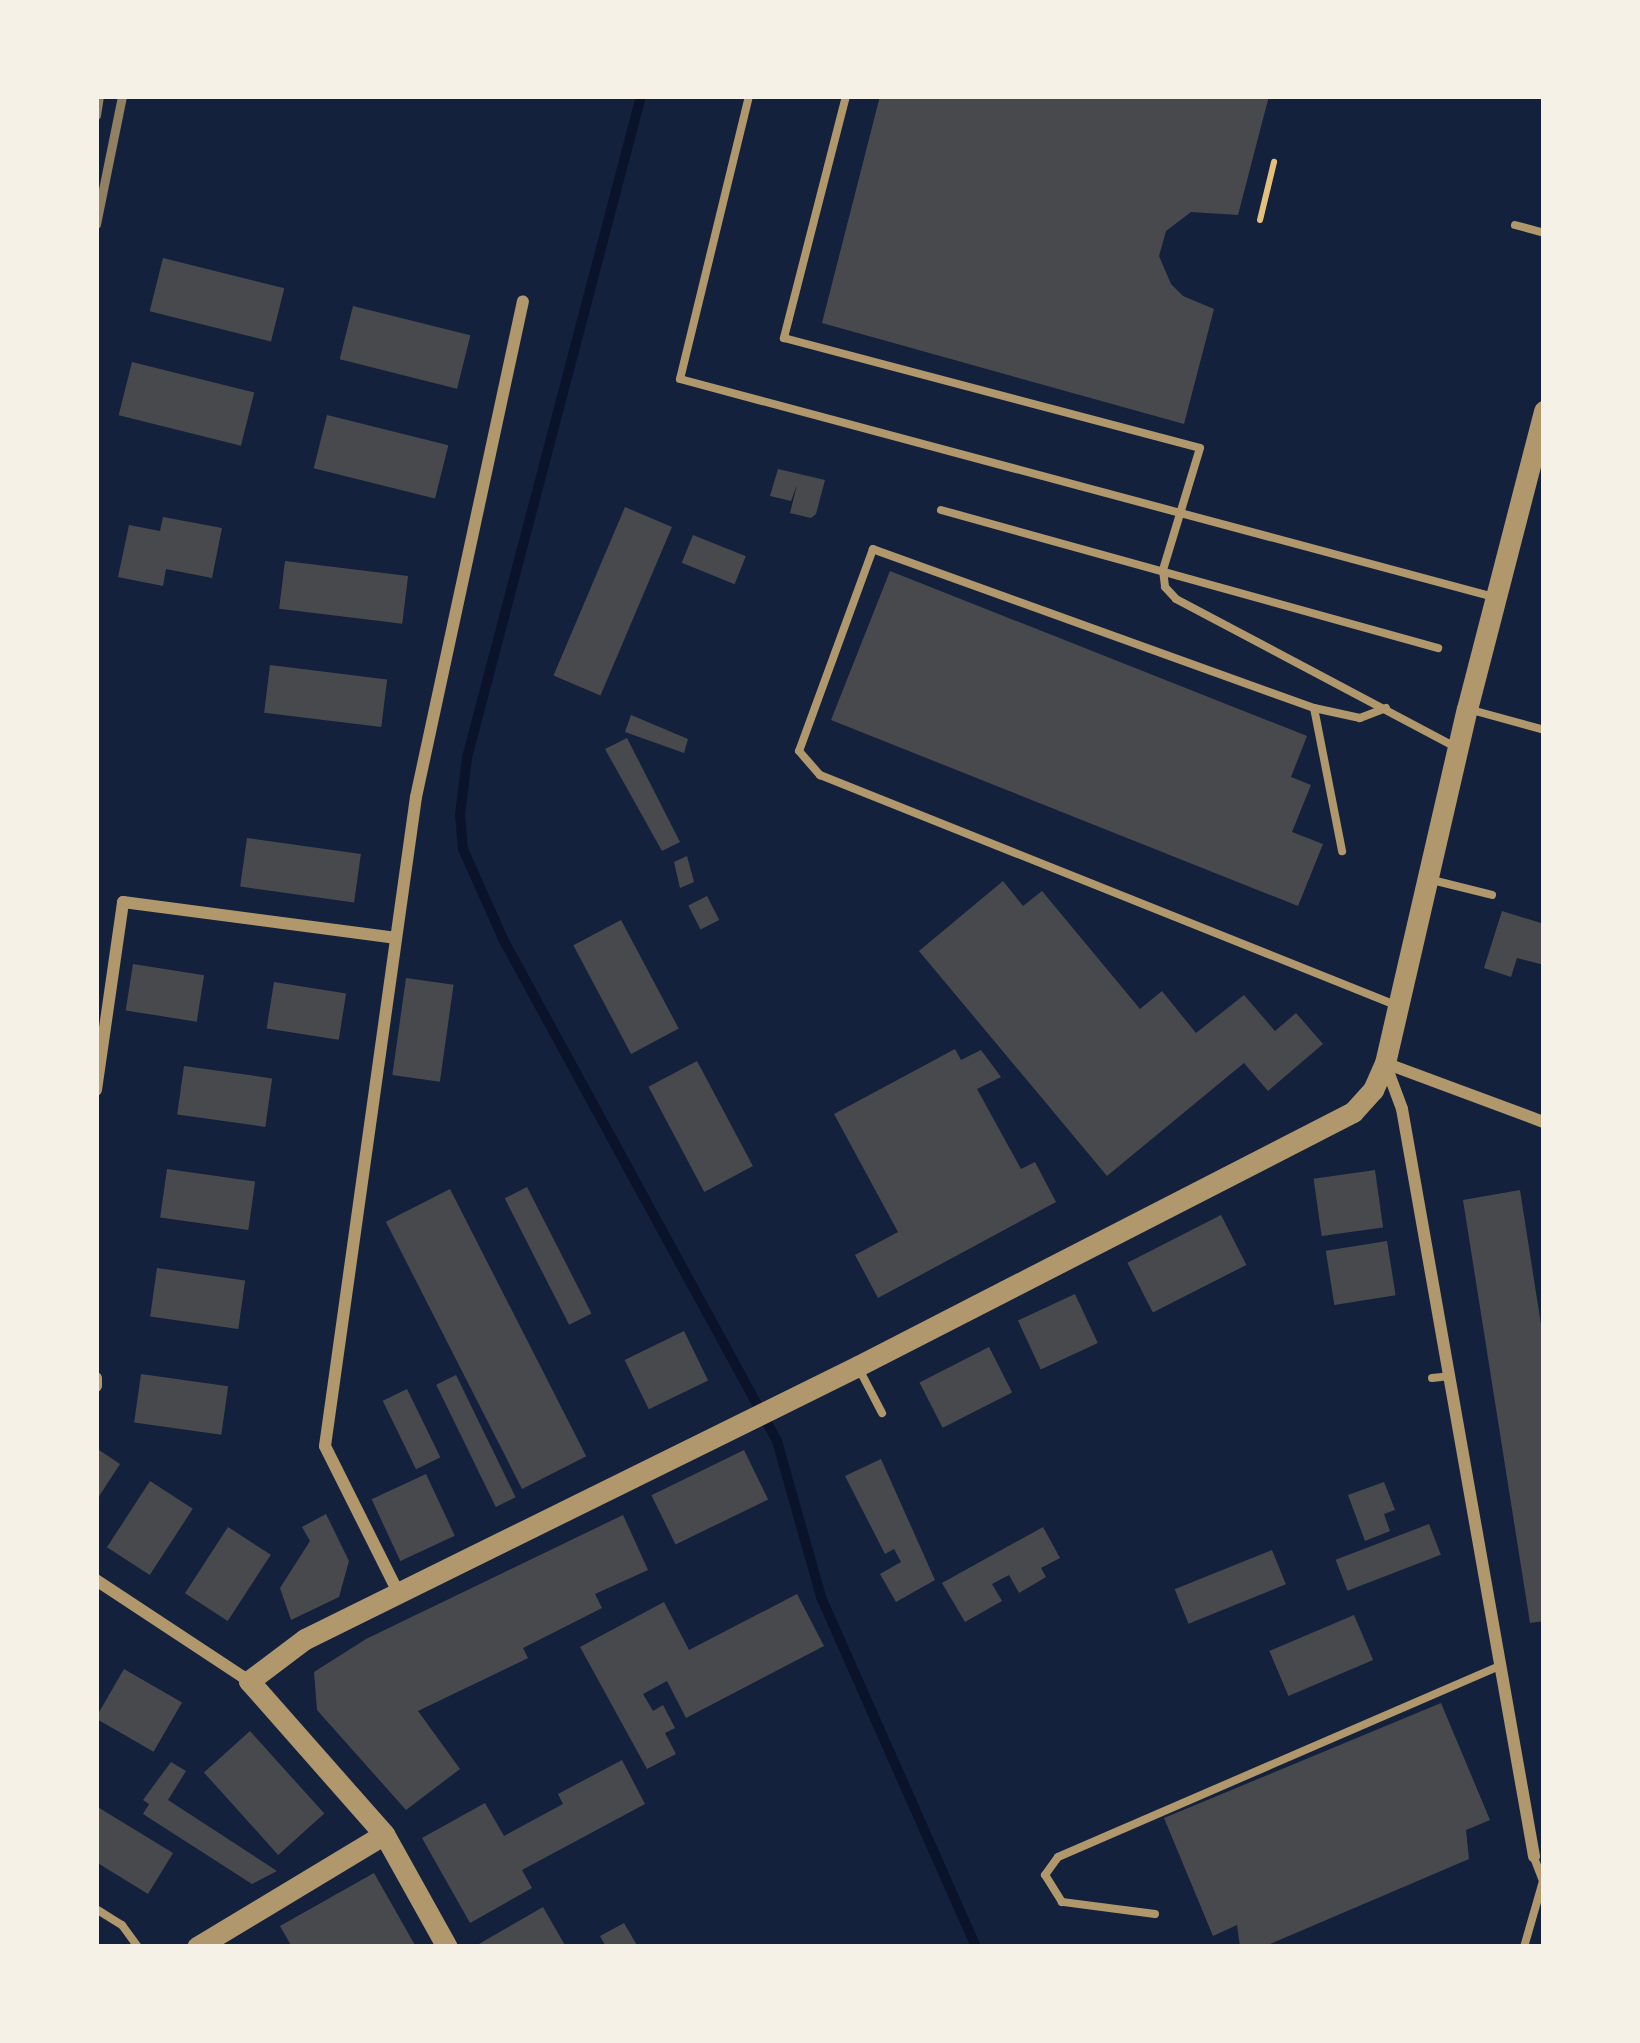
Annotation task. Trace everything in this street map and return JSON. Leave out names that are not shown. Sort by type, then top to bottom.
[{"type":"street","points":[[398,1592],[325,1446],[394,938],[440,669],[523,301]]},
{"type":"street","points":[[249,1681],[305,1639],[858,1366],[1353,1112],[1373,1090],[1385,1063],[1457,748],[1544,411]]},
{"type":"street","points":[[96,1090],[124,902],[394,938]]},
{"type":"street","points":[[1385,1063],[1544,1122]]},
{"type":"street","points":[[1385,1063],[1402,1109],[1534,1856]]},
{"type":"street","points":[[96,1580],[249,1681],[384,1834],[447,1947]]},
{"type":"street","points":[[197,1947],[384,1834]]},
{"type":"lane","points":[[749,96],[680,379],[1182,517],[1496,597]]},
{"type":"lane","points":[[846,96],[784,338],[1200,448],[1163,570],[1165,587],[1176,599],[1457,748]]},
{"type":"lane","points":[[1515,225],[1544,233]]},
{"type":"lane","points":[[940,509],[1438,648]]},
{"type":"lane","points":[[1385,708],[1360,718],[1314,708],[874,549],[799,751],[820,775],[1400,1006]]},
{"type":"lane","points":[[1314,708],[1342,851]]},
{"type":"lane","points":[[1467,709],[1544,730]]},
{"type":"lane","points":[[1427,878],[1492,895]]},
{"type":"lane","points":[[858,1366],[882,1413]]},
{"type":"lane","points":[[1432,1378],[1451,1376]]},
{"type":"lane","points":[[1155,1914],[1062,1902],[1046,1875],[1058,1856],[1502,1666]]},
{"type":"lane","points":[[1524,1947],[1544,1882],[1534,1856]]},
{"type":"lane","points":[[96,1909],[122,1924],[138,1947]]},
{"type":"path","points":[[1260,220],[1274,162]]},
{"type":"building","points":[[880,96],[1269,96],[1238,215],[1191,212],[1166,231],[1159,256],[1171,284],[1183,296],[1214,309],[1184,424],[822,323]]},
{"type":"building","points":[[163,258],[284,288],[271,342],[150,311]]},
{"type":"building","points":[[353,306],[470,335],[457,389],[340,359]]},
{"type":"building","points":[[132,362],[254,392],[241,446],[119,415]]},
{"type":"building","points":[[327,415],[448,445],[435,499],[314,468]]},
{"type":"building","points":[[778,469],[825,480],[811,518],[790,513],[797,485],[791,501],[770,496]]},
{"type":"building","points":[[625,507],[672,527],[600,695],[553,675]]},
{"type":"building","points":[[163,517],[222,528],[212,578],[166,569],[163,586],[118,577],[129,525],[160,531]]},
{"type":"building","points":[[693,535],[746,556],[735,584],[682,563]]},
{"type":"building","points":[[285,561],[408,576],[402,624],[279,609]]},
{"type":"building","points":[[890,571],[1307,736],[1291,777],[1311,785],[1292,832],[1323,844],[1298,906],[831,720]]},
{"type":"building","points":[[270,665],[387,679],[381,727],[264,713]]},
{"type":"building","points":[[631,715],[688,739],[684,753],[625,732]]},
{"type":"building","points":[[627,738],[680,842],[662,851],[605,749]]},
{"type":"building","points":[[247,838],[361,854],[354,903],[240,887]]},
{"type":"building","points":[[687,856],[694,882],[680,888],[674,862]]},
{"type":"building","points":[[1003,881],[1023,906],[1042,891],[1140,1009],[1162,991],[1196,1033],[1244,995],[1275,1031],[1296,1013],[1323,1044],[1268,1091],[1244,1063],[1107,1176],[919,951]]},
{"type":"building","points":[[707,896],[719,920],[701,930],[688,906]]},
{"type":"building","points":[[1502,911],[1544,924],[1544,965],[1517,958],[1511,977],[1484,968]]},
{"type":"building","points":[[621,920],[679,1029],[631,1054],[573,945]]},
{"type":"building","points":[[133,964],[204,975],[197,1022],[126,1010]]},
{"type":"building","points":[[406,978],[454,985],[440,1082],[392,1075]]},
{"type":"building","points":[[274,982],[346,993],[339,1040],[267,1028]]},
{"type":"building","points":[[955,1049],[961,1060],[981,1050],[1001,1077],[977,1089],[1021,1169],[1035,1162],[1056,1202],[878,1298],[855,1255],[898,1232],[834,1114]]},
{"type":"building","points":[[697,1061],[753,1166],[704,1192],[648,1087]]},
{"type":"building","points":[[184,1066],[272,1078],[265,1127],[177,1115]]},
{"type":"building","points":[[167,1169],[255,1181],[248,1230],[160,1218]]},
{"type":"building","points":[[1375,1170],[1383,1227],[1322,1236],[1314,1179]]},
{"type":"building","points":[[527,1187],[591,1314],[569,1325],[505,1198]]},
{"type":"building","points":[[450,1189],[586,1456],[522,1489],[386,1222]]},
{"type":"building","points":[[1520,1190],[1544,1344],[1544,1621],[1530,1623],[1463,1200]]},
{"type":"building","points":[[1221,1215],[1246,1265],[1153,1313],[1127,1263]]},
{"type":"building","points":[[1387,1241],[1396,1295],[1334,1305],[1326,1251]]},
{"type":"building","points":[[157,1268],[245,1280],[238,1329],[150,1317]]},
{"type":"building","points":[[1075,1294],[1098,1343],[1041,1370],[1018,1321]]},
{"type":"building","points":[[684,1331],[708,1380],[649,1409],[625,1360]]},
{"type":"building","points":[[989,1347],[1012,1392],[943,1428],[920,1382]]},
{"type":"building","points":[[141,1374],[228,1386],[221,1435],[134,1423]]},
{"type":"building","points":[[456,1375],[516,1497],[496,1507],[436,1385]]},
{"type":"building","points":[[407,1389],[440,1457],[416,1469],[383,1401]]},
{"type":"building","points":[[96,1448],[120,1464],[96,1501]]},
{"type":"building","points":[[744,1450],[768,1499],[676,1545],[651,1495]]},
{"type":"building","points":[[881,1459],[935,1580],[896,1602],[880,1574],[901,1562],[894,1549],[885,1554],[845,1476]]},
{"type":"building","points":[[426,1474],[455,1536],[400,1561],[372,1499]]},
{"type":"building","points":[[150,1481],[193,1509],[150,1575],[107,1547]]},
{"type":"building","points":[[1384,1482],[1395,1510],[1384,1514],[1390,1531],[1365,1541],[1348,1495]]},
{"type":"building","points":[[326,1514],[349,1561],[339,1597],[291,1620],[280,1588],[310,1541],[302,1527]]},
{"type":"building","points":[[623,1515],[648,1570],[595,1594],[602,1608],[523,1648],[528,1658],[418,1711],[460,1769],[406,1810],[317,1710],[314,1672],[366,1639]]},
{"type":"building","points":[[1429,1524],[1441,1555],[1347,1591],[1336,1560]]},
{"type":"building","points":[[228,1527],[271,1555],[228,1621],[185,1593]]},
{"type":"building","points":[[1043,1527],[1060,1558],[1041,1568],[1046,1577],[1019,1593],[1009,1575],[992,1584],[1002,1601],[965,1622],[942,1583]]},
{"type":"building","points":[[1272,1550],[1286,1584],[1189,1624],[1175,1589]]},
{"type":"building","points":[[797,1594],[824,1646],[686,1718],[667,1681],[643,1694],[653,1711],[663,1705],[675,1728],[665,1733],[676,1754],[647,1769],[580,1647],[664,1602],[689,1650]]},
{"type":"building","points":[[1354,1615],[1373,1660],[1288,1696],[1269,1651]]},
{"type":"building","points":[[124,1669],[182,1702],[154,1752],[96,1719]]},
{"type":"building","points":[[1441,1703],[1490,1820],[1466,1830],[1469,1859],[1263,1947],[1240,1947],[1237,1925],[1213,1936],[1164,1818]]},
{"type":"building","points":[[250,1731],[324,1813],[278,1855],[204,1772]]},
{"type":"building","points":[[622,1760],[645,1804],[522,1870],[532,1888],[470,1923],[422,1838],[485,1803],[504,1836],[563,1804],[558,1794]]},
{"type":"building","points":[[171,1762],[186,1771],[168,1800],[277,1871],[252,1884],[143,1814],[149,1804],[143,1800]]},
{"type":"building","points":[[96,1806],[173,1853],[148,1894],[96,1862]]},
{"type":"building","points":[[374,1873],[416,1947],[292,1947],[280,1926]]},
{"type":"building","points":[[543,1907],[566,1947],[480,1947],[479,1944]]},
{"type":"building","points":[[624,1923],[638,1947],[606,1947],[600,1936]]},
{"type":"waterway","points":[[641,96],[467,758],[460,815],[463,849],[503,939],[777,1441],[821,1597],[976,1947]]},
{"type":"railway","points":[[96,115],[99,96]]},
{"type":"railway","points":[[96,224],[122,96]]}]
